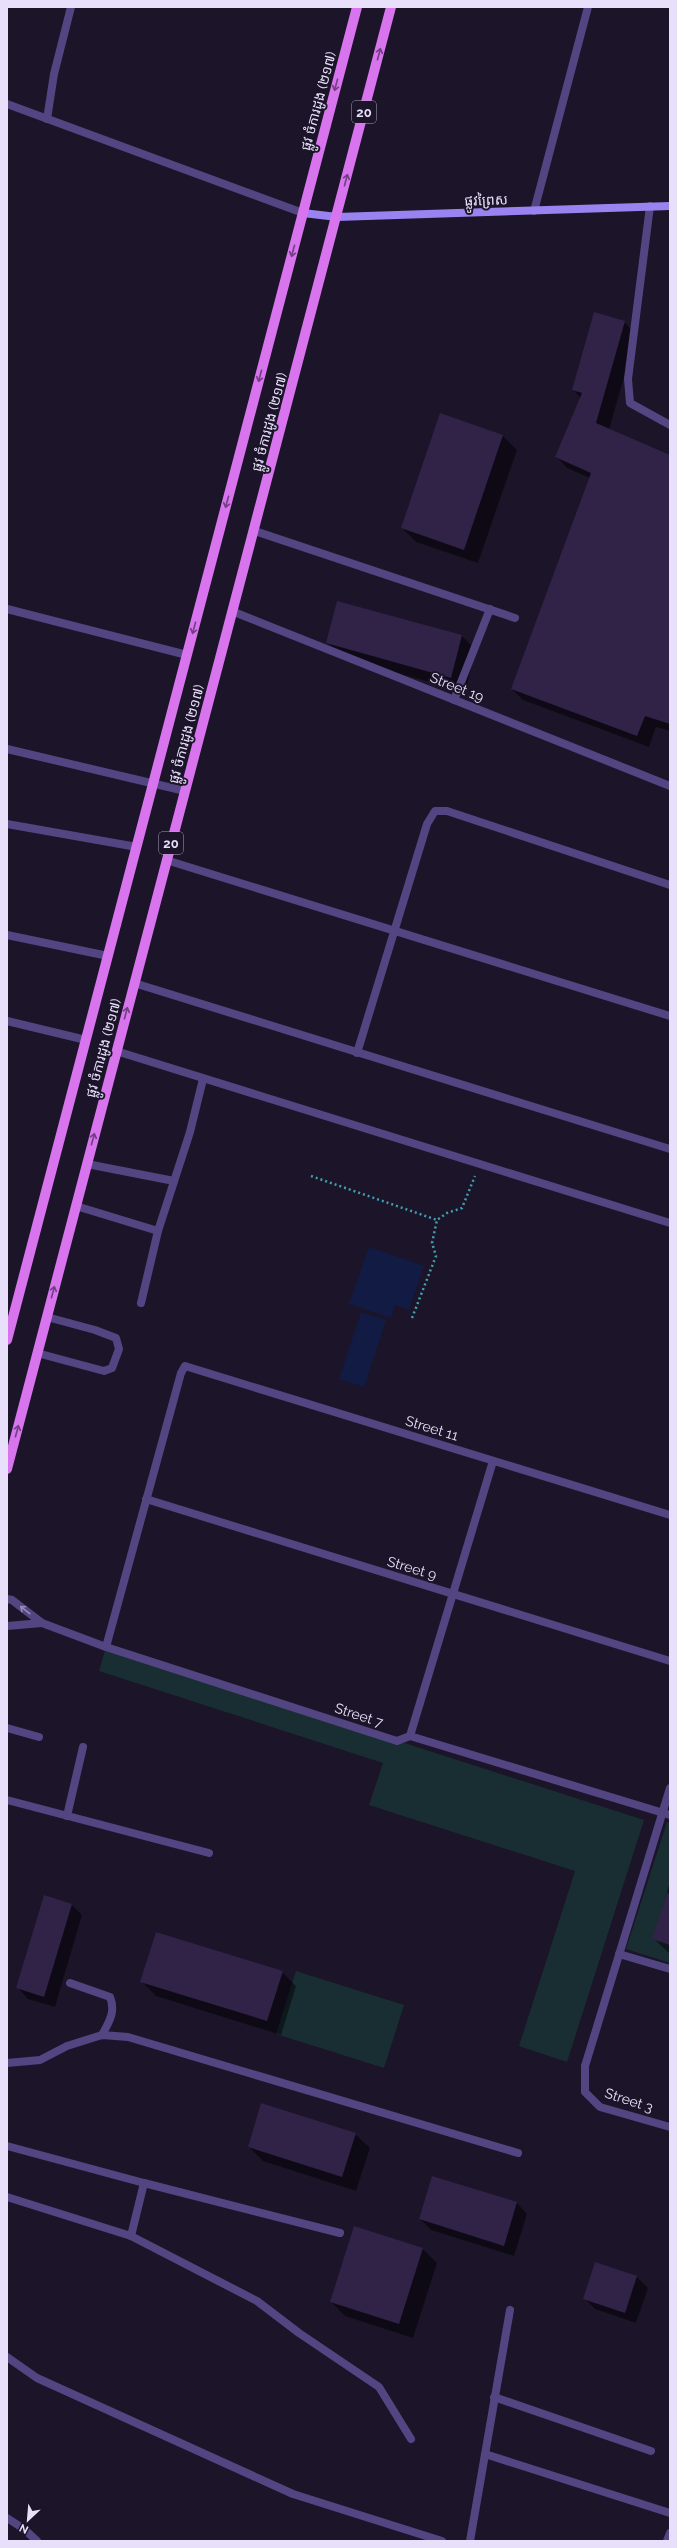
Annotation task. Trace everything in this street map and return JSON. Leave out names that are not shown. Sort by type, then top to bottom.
[{"type":"main road","name":"ផ្លូវ ចំការដូង (២១៧)","points":[[7,1340],[10,1319],[86,1040],[357,7]]},
{"type":"main road","name":"ផ្លូវ ចំការដូង (២១៧)","points":[[7,1469],[166,860],[234,612],[391,7]]},
{"type":"main road","name":"ផ្លូវព្រៃស","points":[[302,213],[337,217],[670,206]]},
{"type":"street","points":[[47,119],[54,74],[72,7]]},
{"type":"street","points":[[534,211],[588,7]]},
{"type":"street","points":[[7,104],[302,213]]},
{"type":"street","points":[[650,206],[628,379],[630,403],[670,425]]},
{"type":"street","points":[[255,531],[515,618]]},
{"type":"street","points":[[7,609],[187,655]]},
{"type":"street","points":[[454,700],[490,609]]},
{"type":"street","name":"Street 19","points":[[234,612],[670,786]]},
{"type":"street","points":[[7,749],[185,791]]},
{"type":"street","points":[[357,1053],[427,824],[435,811],[447,811],[670,885]]},
{"type":"street","points":[[7,824],[137,847]]},
{"type":"street","points":[[166,860],[670,1016]]},
{"type":"street","points":[[7,935],[108,956]]},
{"type":"street","points":[[134,984],[670,1150]]},
{"type":"street","points":[[7,1021],[86,1040]]},
{"type":"street","points":[[116,1051],[670,1223]]},
{"type":"street","points":[[141,1303],[158,1231],[190,1132],[204,1079]]},
{"type":"street","points":[[87,1164],[174,1180]]},
{"type":"street","points":[[76,1206],[158,1231]]},
{"type":"street","points":[[37,1353],[104,1371],[112,1368],[119,1349],[116,1338],[47,1317]]},
{"type":"street","name":"Street 11","points":[[146,1500],[181,1373],[185,1366],[670,1515]]},
{"type":"street","points":[[410,1736],[493,1460]]},
{"type":"street","points":[[106,1647],[146,1500]]},
{"type":"street","name":"Street 9","points":[[146,1500],[670,1661]]},
{"type":"street","name":"Street 7","points":[[7,1599],[12,1600],[42,1623],[106,1647],[397,1741],[410,1736],[666,1814]]},
{"type":"street","name":"Street 7","points":[[7,1626],[42,1623]]},
{"type":"street","points":[[7,1728],[39,1737]]},
{"type":"street","points":[[67,1816],[83,1747]]},
{"type":"street","points":[[670,1788],[666,1814],[619,1954],[670,1970]]},
{"type":"street","points":[[7,1800],[209,1853]]},
{"type":"street","name":"Street 3","points":[[619,1954],[585,2066],[584,2092],[600,2107],[670,2127]]},
{"type":"street","points":[[70,1983],[110,1998],[113,2006],[112,2016],[102,2034]]},
{"type":"street","points":[[7,2063],[40,2060],[67,2046],[102,2034],[128,2036],[518,2153]]},
{"type":"street","points":[[7,2146],[340,2233]]},
{"type":"street","points":[[131,2236],[144,2183]]},
{"type":"street","points":[[7,2197],[131,2236],[257,2301],[298,2333],[379,2387],[411,2439]]},
{"type":"street","points":[[470,2541],[510,2310]]},
{"type":"street","points":[[7,2357],[37,2378],[293,2494],[442,2541]]},
{"type":"street","points":[[494,2397],[651,2451]]},
{"type":"street","points":[[485,2454],[670,2513]]},
{"type":"street","points":[[7,2518],[24,2528],[37,2541]]},
{"type":"street","points":[[668,2541],[670,2533]]},
{"type":"path","points":[[412,1318],[436,1256],[432,1243],[437,1220],[447,1213],[462,1208],[480,1164]]},
{"type":"path","points":[[311,1176],[437,1220]]},
{"type":"green space","points":[[106,1647],[644,1820],[567,2062],[519,2046],[575,1871],[369,1805],[383,1763],[99,1671]]},
{"type":"green space","points":[[667,1822],[670,1823],[670,1963],[626,1949]]},
{"type":"green space","points":[[296,1971],[404,2005],[384,2068],[276,2034]]},
{"type":"water","points":[[369,1247],[424,1266],[409,1310],[395,1305],[391,1318],[349,1304]]},
{"type":"water","points":[[361,1312],[386,1320],[364,1387],[339,1379]]},
{"type":"building","points":[[594,312],[625,321],[596,423],[670,455],[670,724],[645,716],[637,736],[511,689],[591,473],[555,457],[582,393],[572,390]]},
{"type":"building","points":[[440,413],[503,435],[464,550],[401,528]]},
{"type":"building","points":[[337,601],[462,635],[451,678],[326,643]]},
{"type":"building","points":[[667,1893],[670,1894],[670,1945],[652,1939]]},
{"type":"building","points":[[44,1895],[72,1904],[44,1997],[16,1988]]},
{"type":"building","points":[[156,1932],[283,1971],[267,2021],[140,1982]]},
{"type":"building","points":[[261,2103],[356,2133],[342,2177],[248,2147]]},
{"type":"building","points":[[432,2176],[517,2202],[504,2246],[419,2219]]},
{"type":"building","points":[[354,2226],[423,2248],[399,2324],[330,2302]]},
{"type":"building","points":[[595,2262],[637,2276],[625,2313],[583,2299]]}]
